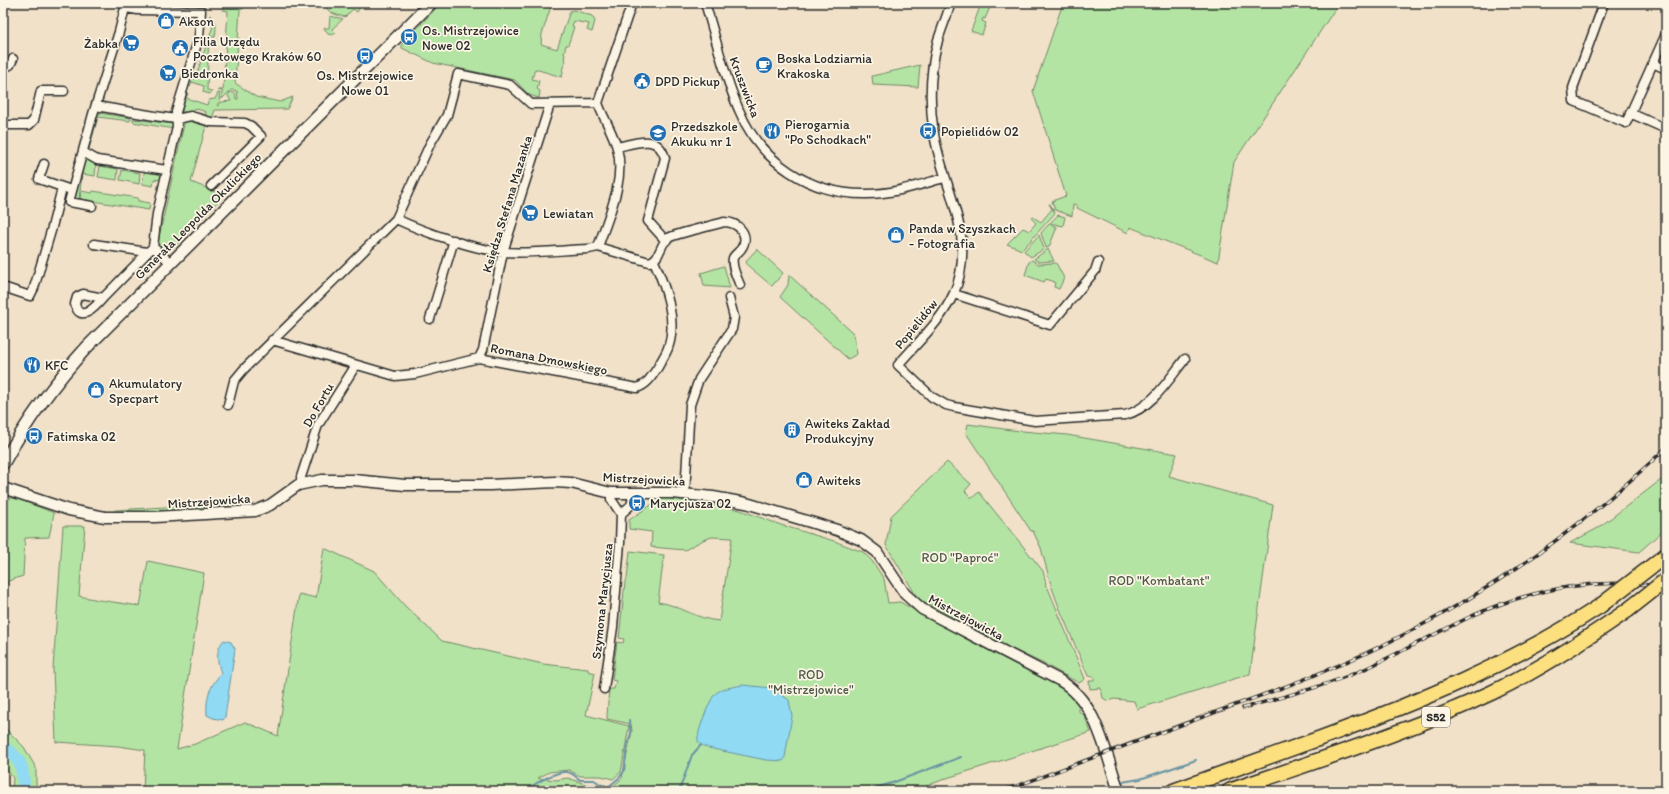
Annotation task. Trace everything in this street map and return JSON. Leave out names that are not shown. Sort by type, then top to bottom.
[{"type":"highway","name":"S52","points":[[1173,791],[1363,722],[1459,683],[1498,665],[1546,640],[1600,606],[1662,558]]},
{"type":"highway","name":"S52","points":[[1229,791],[1414,726],[1466,704],[1520,678],[1588,637],[1628,610],[1666,580]]},
{"type":"main road","name":"Generała Leopolda Okulickiego","points":[[3,464],[36,412],[67,370],[98,335],[431,3]]},
{"type":"street","points":[[598,247],[617,186],[619,165],[617,147],[598,103],[632,3]]},
{"type":"street","name":"Kruszwicka","points":[[705,3],[739,110],[762,147],[772,159],[785,170],[822,188],[855,194],[890,192],[944,178]]},
{"type":"street","name":"Popielidów","points":[[951,3],[935,51],[931,92],[934,134],[944,178],[961,226],[962,240],[960,272],[954,294],[944,310],[932,326],[898,364],[939,401],[954,407],[1030,421],[1125,415],[1135,412],[1146,404],[1185,359]]},
{"type":"street","points":[[1604,3],[1572,88],[1574,101],[1626,122],[1653,63],[1663,50],[1666,34]]},
{"type":"street","points":[[92,206],[69,202],[126,5],[138,10],[200,11],[200,36],[176,112],[177,127],[150,250],[103,298]]},
{"type":"street","points":[[3,68],[10,65],[13,59]]},
{"type":"street","points":[[1653,63],[1666,69]]},
{"type":"street","points":[[228,405],[234,381],[272,340],[396,219],[430,144],[447,115],[458,74],[510,84],[531,104],[598,103]]},
{"type":"street","points":[[3,125],[29,125],[34,120],[42,91],[64,91]]},
{"type":"street","name":"Księdza Stefana Mazanka","points":[[479,358],[484,350],[503,252],[550,104]]},
{"type":"street","points":[[96,106],[176,119],[191,116],[211,122],[246,123],[251,126],[261,136],[211,186]]},
{"type":"street","points":[[1630,113],[1666,129]]},
{"type":"street","points":[[617,147],[647,141],[656,143],[662,149],[665,158],[648,221],[666,241]]},
{"type":"street","points":[[83,152],[97,160],[167,170]]},
{"type":"street","points":[[44,164],[39,179],[72,191]]},
{"type":"street","points":[[3,287],[30,296],[34,288],[51,231],[62,188]]},
{"type":"street","points":[[396,219],[454,240],[503,252],[589,249],[598,247],[649,262],[654,261],[657,258],[666,241],[673,236],[724,222],[734,224],[742,230],[744,235],[742,248],[733,257],[733,264],[740,286]]},
{"type":"street","points":[[430,319],[454,240]]},
{"type":"street","points":[[94,244],[150,250],[171,263]]},
{"type":"street","name":"Romana Dmowskiego","points":[[272,340],[356,365],[402,376],[479,358],[637,388],[646,384],[662,360],[668,348],[670,338],[670,315],[667,296],[654,261]]},
{"type":"street","points":[[954,294],[1050,325],[1095,272],[1098,262]]},
{"type":"street","points":[[685,494],[688,422],[692,400],[699,379],[732,328],[734,317],[729,298]]},
{"type":"street","name":"Do Fortu","points":[[302,483],[302,477],[318,425],[356,365]]},
{"type":"street","name":"Mistrzejowicka","points":[[3,488],[81,513],[104,517],[131,518],[255,511],[270,505],[290,489],[302,483],[316,480],[334,479],[420,485],[490,485],[555,482],[571,483],[611,493],[685,494],[718,498],[751,505],[837,530],[861,540],[876,552],[905,594],[918,606],[1069,686],[1082,699],[1098,729],[1120,791]]},
{"type":"street","points":[[611,493],[611,499],[621,514],[631,504],[634,494]]},
{"type":"street","name":"Szymona Marycjusza","points":[[604,689],[613,627],[621,514]]},
{"type":"green space","points":[[184,3],[207,3],[204,9],[204,4]]},
{"type":"green space","points":[[207,3],[242,3],[244,8],[240,10],[235,83],[256,97],[280,102],[293,97],[287,109],[215,110],[212,119],[205,117],[206,112],[194,108],[192,113],[182,111],[187,92],[186,98],[207,105],[209,100],[215,99],[218,93],[220,93],[220,101],[217,105],[218,106],[222,102],[231,101],[228,96],[230,92],[235,93],[236,99],[238,99],[237,91],[231,90],[222,99],[222,91],[218,90],[223,90],[228,11],[222,10],[225,4]]},
{"type":"green space","points":[[326,3],[351,6],[352,3],[358,3],[359,9],[357,12],[353,9],[345,17],[329,11]]},
{"type":"green space","points":[[441,3],[552,3],[542,34],[541,44],[557,49],[570,11],[574,10],[592,16],[595,21],[592,32],[587,30],[589,24],[574,21],[572,26],[574,27],[568,45],[566,45],[564,54],[564,59],[566,60],[562,70],[562,77],[535,69],[532,79],[539,81],[537,89],[540,91],[539,98],[529,95],[515,80],[433,63],[402,48],[402,44]]},
{"type":"green space","points":[[1063,3],[1339,3],[1234,162],[1218,262],[1130,227],[1128,233],[1077,208],[1077,205],[1073,204],[1072,216],[1055,210],[1052,201],[1066,196],[1033,91]]},
{"type":"green space","points":[[981,4],[990,7],[985,19],[983,18],[982,21],[986,23],[982,35],[971,31]]},
{"type":"green space","points":[[210,15],[213,17],[216,28],[215,37],[209,37],[213,26],[208,24]]},
{"type":"green space","points":[[330,16],[343,19],[332,29],[336,33],[332,35],[328,34],[324,28],[329,28]]},
{"type":"green space","points":[[209,38],[208,56],[203,55]]},
{"type":"green space","points":[[202,58],[208,60],[207,90],[212,91],[210,94],[203,92],[204,86],[192,82],[190,87],[188,86],[189,78],[195,79]]},
{"type":"green space","points":[[920,65],[918,87],[873,85],[872,76]]},
{"type":"green space","points":[[99,113],[131,118],[130,121],[98,117],[89,149],[88,147]]},
{"type":"green space","points":[[133,119],[173,124],[174,129],[133,122]]},
{"type":"green space","points":[[185,120],[206,126],[191,182],[224,195],[175,246],[166,248],[157,246]]},
{"type":"green space","points":[[86,160],[91,160],[96,163],[95,176],[82,174],[79,199],[75,198],[83,164]]},
{"type":"green space","points":[[100,166],[118,169],[117,180],[98,177]]},
{"type":"green space","points":[[145,169],[161,173],[161,180],[154,179],[153,186],[142,184]]},
{"type":"green space","points":[[122,170],[140,173],[139,184],[120,180]]},
{"type":"green space","points":[[81,191],[92,193],[93,191],[138,198],[138,201],[150,203],[149,210],[80,199]]},
{"type":"green space","points":[[1049,204],[1055,213],[1022,250],[1007,244],[1023,228],[1029,231],[1036,223],[1032,219],[1033,217],[1041,222],[1052,209]]},
{"type":"green space","points":[[1058,215],[1065,217],[1063,226],[1050,223]]},
{"type":"green space","points":[[1049,224],[1057,227],[1049,247],[1046,248],[1041,233]]},
{"type":"green space","points":[[1039,235],[1044,249],[1031,257],[1024,251]]},
{"type":"green space","points":[[757,249],[783,273],[772,286],[746,264],[747,260]]},
{"type":"green space","points":[[1048,249],[1054,261],[1039,262],[1034,259]]},
{"type":"green space","points":[[1032,260],[1038,264],[1056,263],[1064,278],[1059,289],[1054,287],[1055,282],[1046,279],[1044,282],[1025,275],[1029,262]]},
{"type":"green space","points":[[724,266],[730,288],[704,286],[701,273]]},
{"type":"green space","points":[[789,275],[853,333],[857,354],[848,359],[780,297],[788,285]]},
{"type":"green space","name":"ROD \"Kombatant\"","points":[[968,424],[1011,430],[1067,435],[1177,454],[1169,476],[1273,505],[1250,674],[1137,709],[1134,701],[1114,699],[1108,701],[1103,698],[1101,688],[1090,689],[1089,681],[1094,681],[1094,677],[1088,676],[1059,607],[1051,585],[1041,548],[1033,531],[1031,531],[966,433]]},
{"type":"green space","name":"ROD \"Paproć\"","points":[[947,462],[971,484],[965,491],[972,498],[979,492],[1043,571],[1045,585],[1048,588],[1085,679],[1079,683],[1008,647],[1000,641],[996,641],[917,597],[886,545],[891,516]]},
{"type":"green space","points":[[1666,476],[1666,528],[1639,552],[1570,543],[1598,528]]},
{"type":"green space","points":[[3,497],[11,499],[13,497],[54,513],[49,537],[25,538],[23,576],[8,581],[3,602]]},
{"type":"green space","name":"ROD \"Mistrzejowice\"","points":[[657,497],[704,503],[740,510],[863,552],[872,561],[884,579],[888,603],[900,602],[968,640],[1069,692],[1080,705],[1078,709],[1080,713],[1084,715],[1091,732],[947,778],[914,791],[608,791],[622,778],[632,731],[631,724],[607,719],[609,689],[614,689],[616,681],[612,680],[617,642],[623,643],[624,639],[619,638],[630,551],[664,555],[658,602],[673,606],[702,618],[719,621],[732,538],[712,537],[703,540],[685,550],[651,547],[652,532],[629,529],[629,520],[651,505]]},
{"type":"green space","points":[[247,502],[247,505],[147,512],[112,512],[116,510]]},
{"type":"green space","points":[[63,526],[85,526],[79,596],[140,606],[148,561],[204,573],[177,749],[195,744],[245,722],[278,736],[299,594],[316,598],[324,548],[374,571],[405,606],[442,641],[543,664],[588,669],[588,671],[595,673],[586,715],[629,726],[621,772],[613,779],[601,776],[580,776],[569,770],[549,772],[538,778],[556,780],[568,778],[588,785],[606,785],[603,791],[143,791],[145,750],[118,746],[56,742],[53,669]]},
{"type":"green space","points":[[3,723],[4,727],[24,747],[36,768],[36,791],[12,791],[13,778],[5,767],[3,767]]},
{"type":"water","points":[[224,640],[231,642],[235,649],[225,717],[223,720],[207,715],[207,708],[209,692],[221,673],[218,652]]},
{"type":"water","points":[[742,685],[772,688],[789,700],[792,716],[783,761],[766,760],[708,748],[698,741],[701,724],[715,694],[724,689]]},
{"type":"waterway","points":[[607,788],[619,778],[624,771],[627,746],[631,733],[629,720]]},
{"type":"waterway","points":[[679,791],[692,755],[701,745]]},
{"type":"waterway","points":[[3,747],[15,756],[21,765],[24,791]]},
{"type":"waterway","points":[[865,791],[892,783],[961,757]]},
{"type":"waterway","points":[[1122,782],[1140,779],[1196,760]]},
{"type":"waterway","points":[[524,791],[550,776],[562,772],[573,774],[580,780],[594,780],[607,788],[619,791]]},
{"type":"waterway","points":[[1103,791],[1110,786]]},
{"type":"railway","points":[[1003,791],[1264,695],[1382,646],[1475,595],[1542,550],[1606,501],[1666,448]]},
{"type":"railway","points":[[1243,708],[1337,680],[1380,662],[1474,615],[1520,598],[1568,587],[1592,584],[1617,583],[1666,587]]},
{"type":"place","name":"Akson","points":[[166,21]]},
{"type":"place","name":"Os. Mistrzejowice Nowe 02","points":[[409,37]]},
{"type":"place","name":"Żabka","points":[[131,43]]},
{"type":"place","name":"Filia Urzędu Pocztowego Kraków 60","points":[[180,48]]},
{"type":"place","name":"Os. Mistrzejowice Nowe 01","points":[[365,56]]},
{"type":"place","name":"Boska Lodziarnia Krakoska","points":[[764,65]]},
{"type":"place","name":"Biedronka","points":[[168,73]]},
{"type":"place","name":"DPD Pickup","points":[[642,81]]},
{"type":"place","name":"Pierogarnia \"Po Schodkach\"","points":[[772,131]]},
{"type":"place","name":"Popielidów 02","points":[[928,131]]},
{"type":"place","name":"Przedszkole Akuku nr 1","points":[[658,133]]},
{"type":"place","name":"Lewiatan","points":[[530,213]]},
{"type":"place","name":"Panda w Szyszkach - Fotografia","points":[[896,235]]},
{"type":"place","name":"KFC","points":[[32,365]]},
{"type":"place","name":"Akumulatory Specpart","points":[[96,390]]},
{"type":"place","name":"Awiteks Zakład Produkcyjny","points":[[792,430]]},
{"type":"place","name":"Fatimska 02","points":[[34,436]]},
{"type":"place","name":"Awiteks","points":[[804,480]]},
{"type":"place","name":"Marycjusza 02","points":[[637,503]]}]
